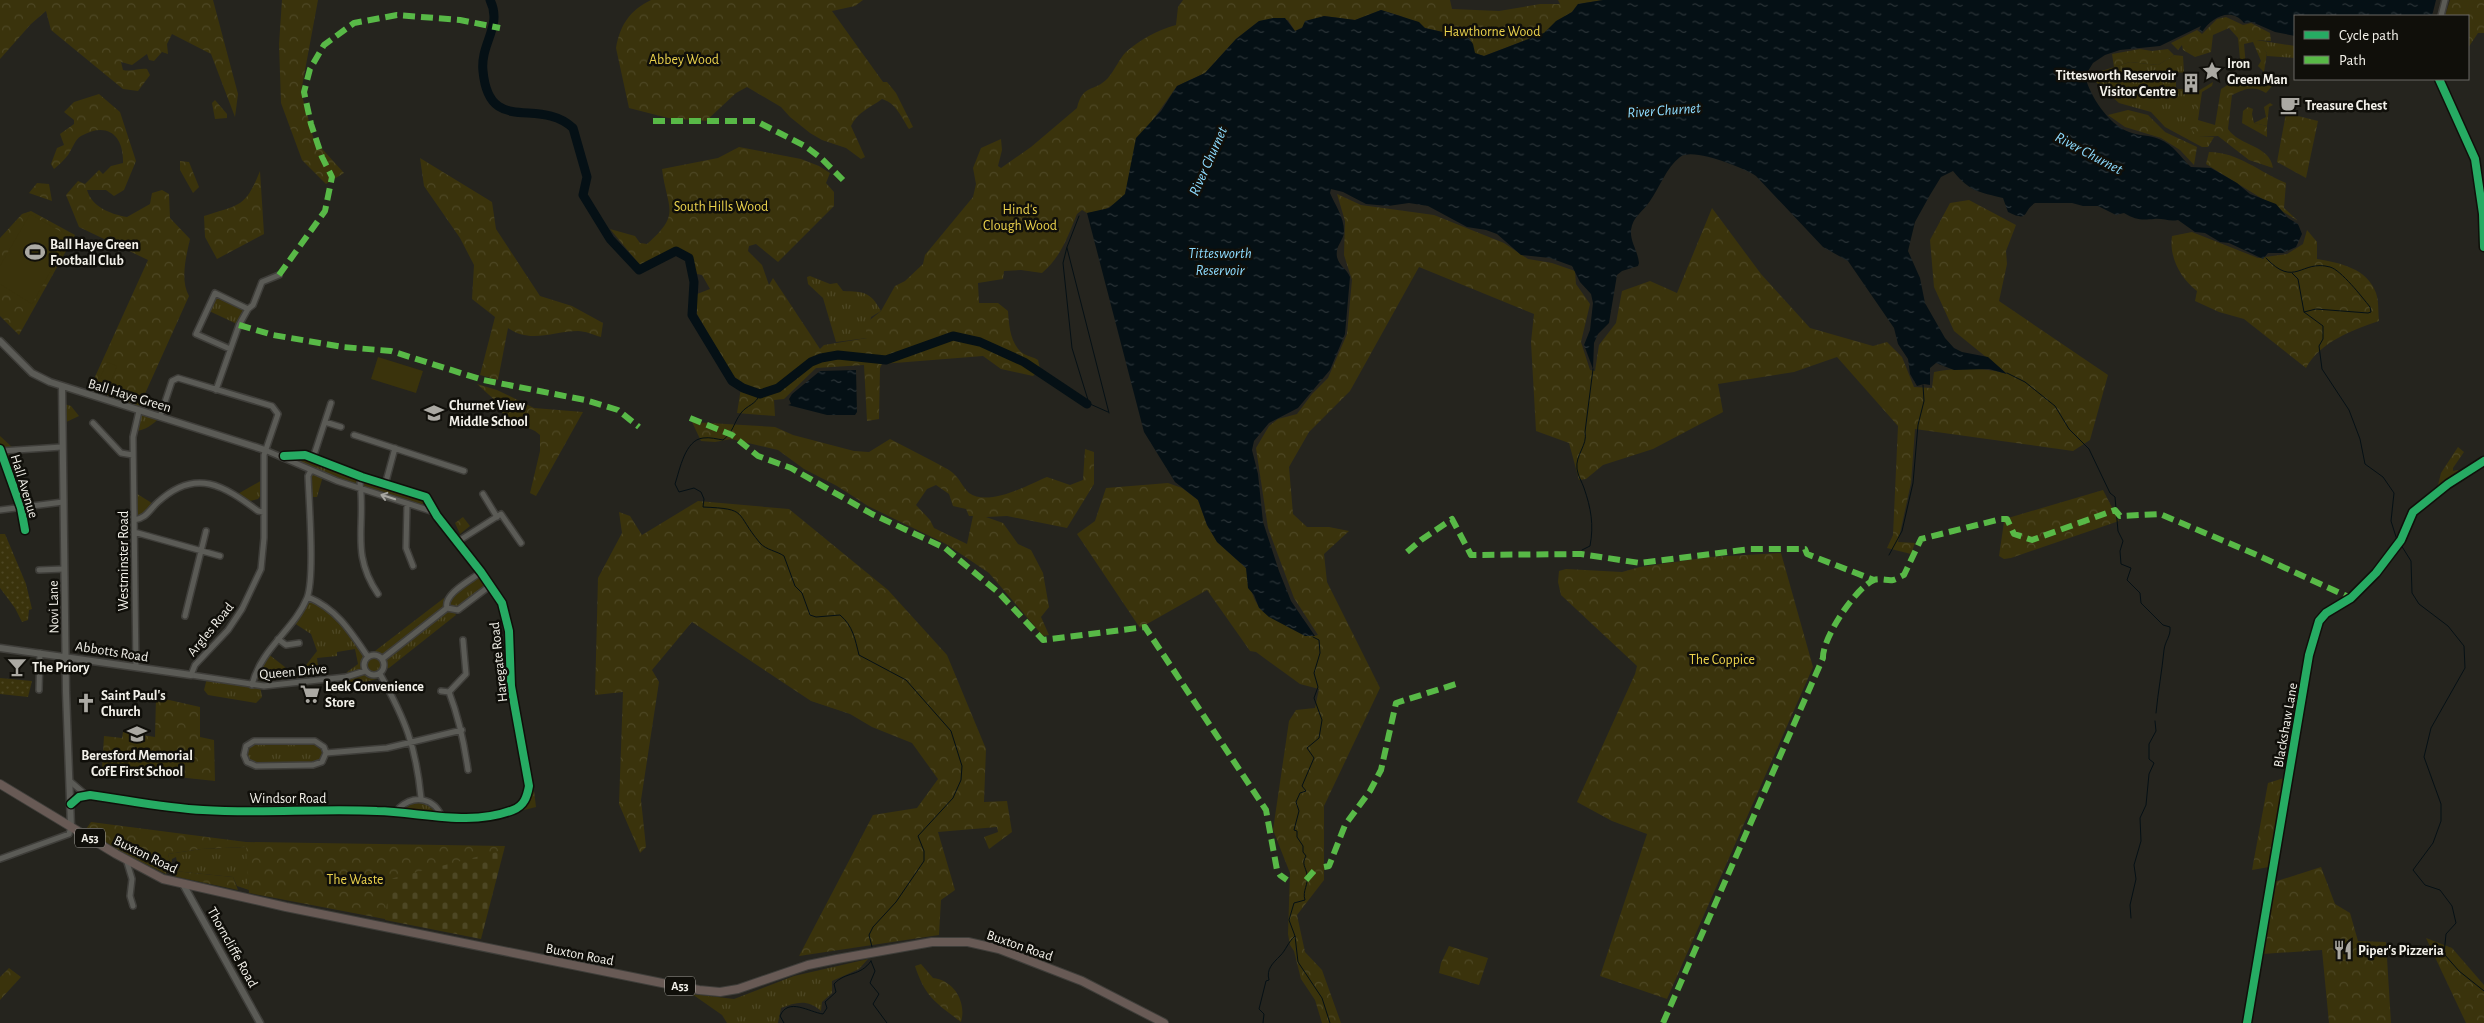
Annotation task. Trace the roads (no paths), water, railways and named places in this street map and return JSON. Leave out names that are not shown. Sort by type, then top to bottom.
[{"type":"highway","name":"Buxton Road","points":[[0,784],[126,859],[164,879],[653,981],[720,992],[738,990],[800,967],[837,959],[932,942],[968,942],[999,948],[1082,980],[1164,1023]]},
{"type":"street","points":[[2440,15],[2445,0]]},
{"type":"street","points":[[2439,80],[2475,159],[2483,214],[2484,248]]},
{"type":"street","points":[[160,417],[172,381],[175,379],[216,390],[230,349],[248,309],[253,305],[262,282],[279,276]]},
{"type":"street","points":[[230,349],[196,334],[215,293],[248,309]]},
{"type":"street","name":"Ball Haye Green","points":[[0,341],[32,373],[62,386],[265,450]]},
{"type":"street","name":"Novi Lane","points":[[62,386],[64,569],[71,827]]},
{"type":"street","name":"Argles Road","points":[[191,675],[195,665],[228,630],[257,582],[264,555],[265,450],[277,418],[276,410],[216,390]]},
{"type":"street","points":[[313,458],[331,403]]},
{"type":"street","name":"Westminster Road","points":[[136,667],[133,437],[139,411]]},
{"type":"street","points":[[325,422],[341,427]]},
{"type":"street","points":[[92,423],[121,453],[133,455]]},
{"type":"street","points":[[354,435],[464,470]]},
{"type":"street","points":[[0,450],[62,447]]},
{"type":"street","points":[[385,485],[395,448]]},
{"type":"street","name":"Hall Avenue","points":[[0,450],[22,508],[25,530]]},
{"type":"street","points":[[265,450],[284,456],[311,470],[360,489],[435,512]]},
{"type":"street","points":[[284,456],[301,455],[313,458],[385,485],[422,495],[425,502],[419,507]]},
{"type":"street","points":[[298,464],[298,458],[301,455]]},
{"type":"street","name":"Blackshaw Lane","points":[[2246,1023],[2313,636],[2319,621],[2326,614],[2351,598],[2376,573],[2401,540],[2413,512],[2448,484],[2484,461]]},
{"type":"street","points":[[252,685],[264,657],[308,597],[310,578],[308,476],[311,470]]},
{"type":"street","points":[[362,477],[360,489],[363,568],[378,594]]},
{"type":"street","points":[[134,520],[144,518],[171,491],[194,483],[220,486],[258,511],[264,512]]},
{"type":"street","points":[[483,494],[497,517]]},
{"type":"street","name":"Haregate Road","points":[[422,495],[426,497],[457,542],[491,585],[502,603],[508,624],[510,678],[529,786],[525,801],[508,812]]},
{"type":"street","points":[[0,510],[63,502]]},
{"type":"street","points":[[408,504],[406,548],[413,566]]},
{"type":"street","points":[[457,542],[501,514],[521,543]]},
{"type":"street","points":[[185,616],[206,531]]},
{"type":"street","points":[[134,532],[220,556]]},
{"type":"street","points":[[40,570],[64,569]]},
{"type":"street","points":[[447,608],[448,598],[481,572]]},
{"type":"street","points":[[382,660],[447,608],[458,610],[491,585]]},
{"type":"street","points":[[308,597],[322,603],[338,616],[368,658]]},
{"type":"street","points":[[278,638],[286,645],[295,645]]},
{"type":"street","points":[[448,692],[466,674],[463,640]]},
{"type":"street","name":"Abbotts Road","points":[[0,647],[191,675]]},
{"type":"street","points":[[39,690],[40,653]]},
{"type":"street","points":[[374,656],[382,660],[384,666],[380,674],[374,676],[366,671],[364,662],[368,658],[374,656]]},
{"type":"street","name":"Queen Drive","points":[[191,675],[264,686],[343,678],[366,671]]},
{"type":"street","points":[[380,674],[402,715],[412,742],[421,798]]},
{"type":"street","points":[[441,691],[448,692]]},
{"type":"street","points":[[448,692],[462,730],[468,770]]},
{"type":"street","points":[[326,754],[324,747],[315,741],[254,741],[244,750],[247,762],[256,766],[318,764],[326,754],[364,751],[462,730]]},
{"type":"street","points":[[71,782],[86,795],[74,800],[71,804]]},
{"type":"street","name":"Windsor Road","points":[[86,795],[202,810],[398,812],[442,817],[478,817],[508,812]]},
{"type":"street","points":[[398,812],[405,802],[421,798],[435,805],[442,817]]},
{"type":"street","points":[[0,859],[69,834],[71,827]]},
{"type":"street","points":[[126,859],[132,879],[130,896],[133,906]]},
{"type":"street","name":"Thorncliffe Road","points":[[183,884],[260,1023]]},
{"type":"street","points":[[191,899],[196,887]]},
{"type":"water","name":"Tittesworth Reservoir","points":[[1603,0],[2436,0],[2432,15],[2294,15],[2294,36],[2275,32],[2252,22],[2244,23],[2233,15],[2222,16],[2211,22],[2202,32],[2199,30],[2201,26],[2160,46],[2120,50],[2105,55],[2093,63],[2085,76],[2091,92],[2101,108],[2121,128],[2129,132],[2156,138],[2173,148],[2191,167],[2211,168],[2237,183],[2250,194],[2276,204],[2288,218],[2298,224],[2302,234],[2296,247],[2283,253],[2268,253],[2263,259],[2229,243],[2220,242],[2205,233],[2195,232],[2178,220],[2139,219],[2124,213],[2116,215],[2098,206],[2083,206],[2072,203],[2035,203],[2025,215],[2015,215],[2008,212],[2003,198],[1975,190],[1953,171],[1941,177],[1915,222],[1908,251],[1920,278],[1925,303],[1945,338],[1954,348],[1962,352],[1988,357],[2007,374],[1989,369],[1954,370],[1936,363],[1930,368],[1930,385],[1917,386],[1910,374],[1908,359],[1898,344],[1894,328],[1848,261],[1823,247],[1756,176],[1741,168],[1718,160],[1696,155],[1680,157],[1667,172],[1650,201],[1634,221],[1631,234],[1639,263],[1638,266],[1622,271],[1617,275],[1609,323],[1598,334],[1594,343],[1593,369],[1584,345],[1590,330],[1593,303],[1591,294],[1580,282],[1572,266],[1550,258],[1521,255],[1497,234],[1467,227],[1428,206],[1409,203],[1388,206],[1366,204],[1343,192],[1331,189],[1330,193],[1344,226],[1344,234],[1337,249],[1337,257],[1339,263],[1350,277],[1345,334],[1330,370],[1298,408],[1269,423],[1254,441],[1252,450],[1258,474],[1263,522],[1279,571],[1291,601],[1315,636],[1305,636],[1269,617],[1259,608],[1254,595],[1248,588],[1246,568],[1217,542],[1207,525],[1198,500],[1175,482],[1144,432],[1087,213],[1109,208],[1125,194],[1136,138],[1161,111],[1177,86],[1205,73],[1236,39],[1259,21],[1285,18],[1295,31],[1302,28],[1305,21],[1324,16],[1355,20],[1381,10],[1419,22],[1425,28],[1469,38],[1475,53],[1484,56],[1544,33],[1556,21],[1572,12],[1578,4]]},
{"type":"water","points":[[856,370],[857,412],[855,415],[827,415],[788,405],[791,404],[789,399],[792,394],[820,371]]},
{"type":"waterway","name":"River Churnet","points":[[490,0],[493,9],[493,27],[483,61],[487,91],[495,103],[505,110],[545,115],[560,119],[573,128],[587,177],[583,195],[610,239],[639,270],[676,251],[689,258],[694,282],[692,315],[732,381],[743,388],[760,394],[778,388],[811,362],[821,358],[838,355],[886,360],[953,336],[980,342],[1024,362],[1087,404]]},
{"type":"waterway","points":[[1079,216],[1063,263],[1072,348],[1088,400]]},
{"type":"waterway","points":[[1067,248],[1109,413]]},
{"type":"waterway","name":"River Churnet","points":[[2266,258],[2284,271],[2291,272],[2320,266],[2335,269],[2370,307],[2371,312],[2368,313],[2316,309],[2304,312],[2323,326],[2323,339],[2319,346],[2322,369],[2349,410],[2360,439],[2365,464],[2383,477],[2394,493],[2391,521],[2397,540]]},
{"type":"waterway","points":[[2292,273],[2298,279],[2304,312]]},
{"type":"waterway","points":[[1582,550],[1590,546],[1592,524],[1577,464],[1585,441],[1593,369]]},
{"type":"waterway","points":[[2007,373],[2025,382],[2055,406],[2069,429],[2089,449],[2110,493],[2115,497],[2118,531],[2123,541],[2120,551],[2121,564],[2131,568],[2127,580],[2140,593],[2141,603],[2163,625],[2170,627],[2170,633],[2164,650],[2156,713]]},
{"type":"waterway","points":[[1889,555],[1902,531],[1913,483],[1918,425],[1924,401],[1923,385]]},
{"type":"waterway","points":[[760,394],[741,413],[729,434],[723,440],[703,438],[692,444],[681,463],[675,484],[679,492],[694,488],[701,492],[704,499],[703,507],[728,509],[739,514],[762,545],[784,556],[795,586],[802,593],[810,615],[816,617],[840,615],[851,628],[859,655],[906,680],[951,731],[962,766],[961,780],[953,798],[918,836],[924,851],[924,861],[896,902],[873,927],[869,935],[872,947]]},
{"type":"waterway","name":"River Churnet","points":[[1090,404],[1108,412]]},
{"type":"waterway","name":"River Churnet","points":[[2401,545],[2411,561],[2412,593],[2419,604],[2448,626],[2464,646],[2465,668],[2431,728],[2424,757],[2441,804],[2441,821],[2433,843],[2413,870],[2425,885],[2440,890],[2452,906],[2456,923],[2446,934],[2444,954],[2459,971],[2484,991]]},
{"type":"waterway","points":[[1295,936],[1289,920],[1294,903],[1305,900],[1304,894],[1307,878],[1304,863],[1306,856],[1303,852],[1303,846],[1297,837],[1297,831],[1294,830],[1299,811],[1296,802],[1300,793],[1306,791],[1302,786],[1314,758],[1307,748],[1319,738],[1322,720],[1314,698],[1318,687],[1314,673],[1320,653],[1319,640],[1313,637]]},
{"type":"waterway","points":[[2131,918],[2130,905],[2136,879],[2134,865],[2141,841],[2140,818],[2146,805],[2149,774],[2154,763],[2149,759],[2149,744],[2156,731],[2155,721]]},
{"type":"waterway","points":[[1263,1023],[1264,1014],[1259,1009],[1266,981],[1269,980],[1269,969],[1295,936],[1298,962],[1322,998],[1330,1023]]},
{"type":"waterway","points":[[871,961],[875,971],[870,983],[879,994],[873,1004],[887,1023]]},
{"type":"waterway","points":[[784,1023],[780,1016],[788,1007],[799,1007],[823,1014],[827,1008],[825,1002],[836,992],[834,984],[843,977],[862,970],[871,961]]},
{"type":"place","name":"Iron Green Man","points":[[2212,71]]},
{"type":"place","name":"Tittesworth Reservoir Visitor Centre","points":[[2191,83]]},
{"type":"place","name":"Treasure Chest","points":[[2290,105]]},
{"type":"place","name":"Ball Haye Green Football Club","points":[[35,252]]},
{"type":"place","name":"Churnet View Middle School","points":[[434,413]]},
{"type":"place","name":"The Priory","points":[[17,667]]},
{"type":"place","name":"Leek Convenience Store","points":[[310,694]]},
{"type":"place","name":"Saint Paul's Church","points":[[86,703]]},
{"type":"place","name":"Beresford Memorial CofE First School","points":[[137,734]]},
{"type":"place","name":"Piper's Pizzeria","points":[[2343,950]]},
{"type":"park label","name":"Hawthorne Wood","points":[[1492,31]]},
{"type":"park label","name":"Abbey Wood","points":[[684,59]]},
{"type":"park label","name":"South Hills Wood","points":[[721,206]]},
{"type":"park label","name":"Hind's Clough Wood","points":[[1020,217]]},
{"type":"park label","name":"The Coppice","points":[[1722,659]]},
{"type":"park label","name":"The Waste","points":[[355,879]]}]
